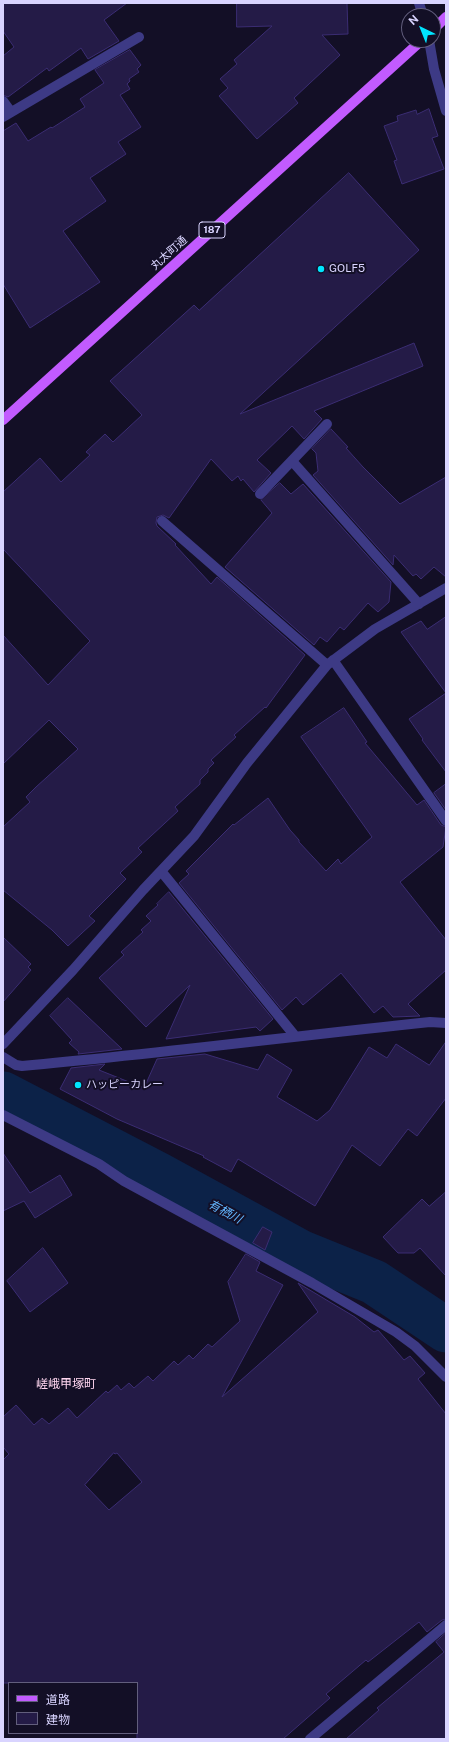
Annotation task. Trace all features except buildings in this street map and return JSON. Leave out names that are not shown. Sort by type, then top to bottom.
[{"type":"main road","name":"丸太町通","points":[[3,420],[413,48]]},
{"type":"street","points":[[3,101],[7,115],[139,37]]},
{"type":"street","points":[[430,48],[434,69],[446,111]]},
{"type":"street","points":[[260,494],[327,424]]},
{"type":"street","points":[[292,461],[419,604]]},
{"type":"street","points":[[162,522],[330,662],[446,821]]},
{"type":"street","points":[[3,1044],[73,970],[194,836],[247,763],[330,662],[375,629],[446,588]]},
{"type":"street","points":[[161,871],[295,1036]]},
{"type":"street","points":[[3,1057],[16,1065],[22,1066],[98,1060],[295,1036],[430,1022],[446,1023]]},
{"type":"street","points":[[3,1115],[98,1164],[124,1181],[312,1283],[383,1324],[415,1346],[446,1377]]},
{"type":"street","points":[[310,1739],[446,1625]]},
{"type":"waterway","name":"有栖川","points":[[3,1094],[159,1175],[300,1252],[374,1282],[446,1330]]},
{"type":"place","name":"GOLF5","points":[[321,269]]},
{"type":"place","name":"ハッピーカレー","points":[[78,1085]]},
{"type":"district","name":"嵯峨甲塚町","points":[[66,1384]]}]
